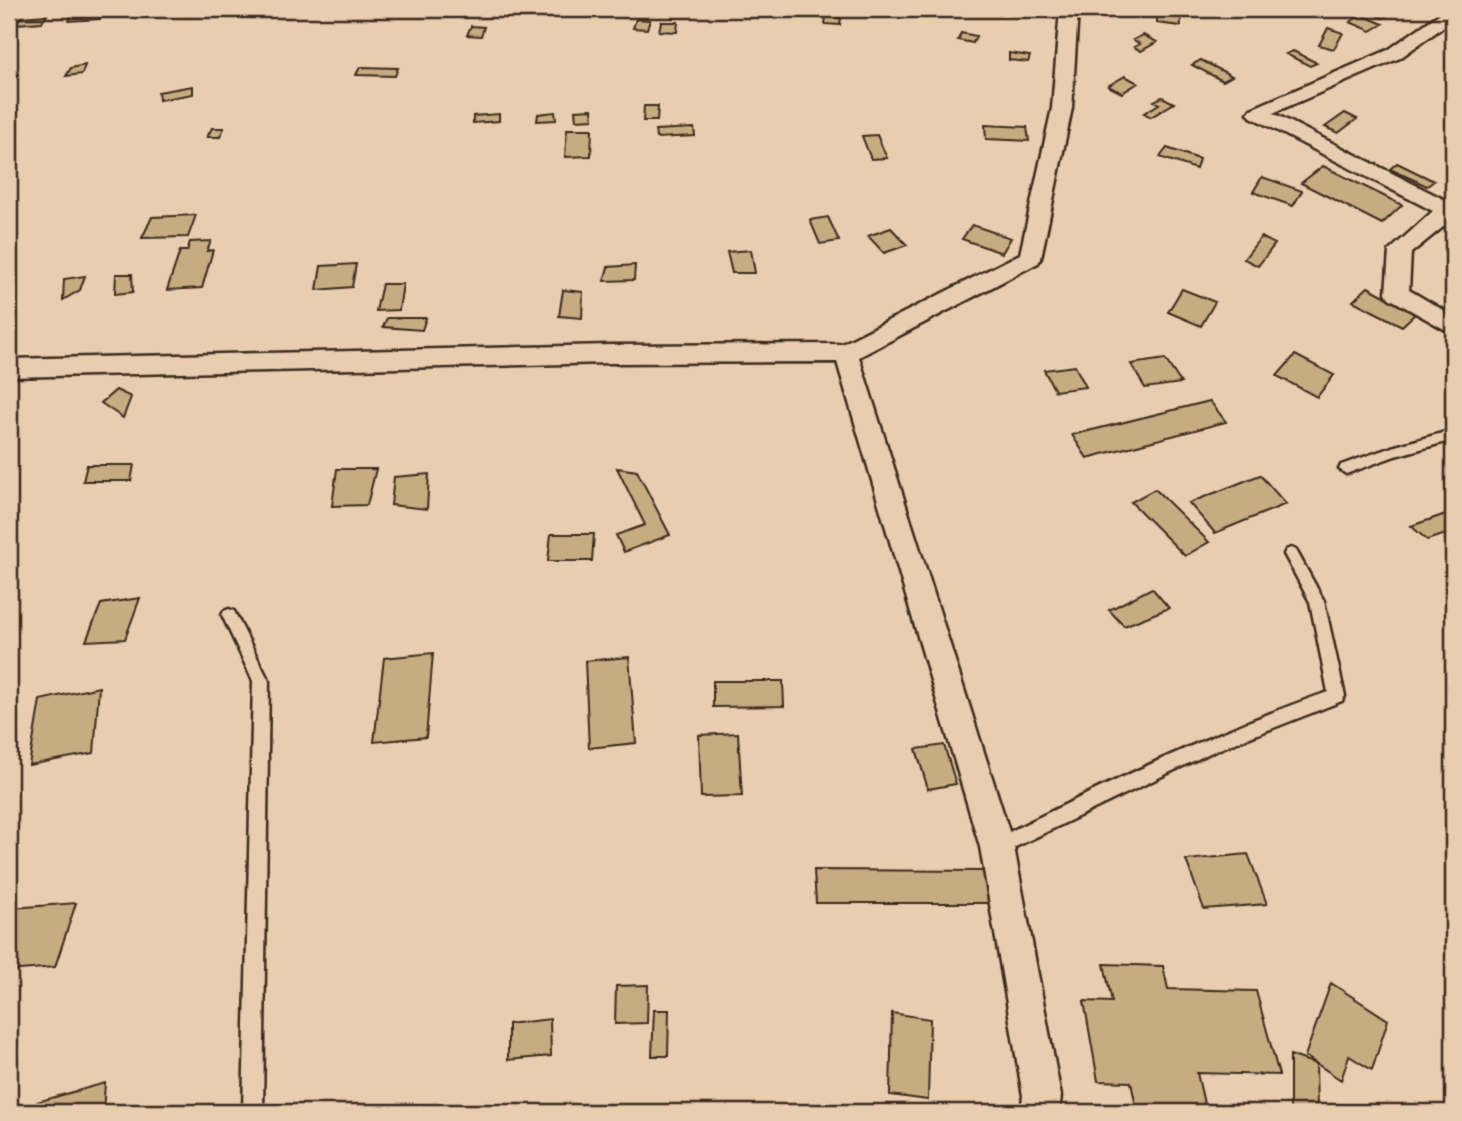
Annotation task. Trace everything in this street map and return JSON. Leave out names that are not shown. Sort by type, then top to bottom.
[{"type":"street","points":[[9,368],[611,354],[846,353],[1030,258],[1062,107],[1069,9]]},
{"type":"street","points":[[1453,12],[1394,54],[1258,113],[1450,211],[1400,251],[1397,293],[1453,326]]},
{"type":"street","points":[[846,353],[997,847],[1042,1096],[1040,1112]]},
{"type":"lane","points":[[1346,469],[1391,452],[1453,435]]},
{"type":"lane","points":[[997,847],[1179,757],[1276,716],[1337,696],[1317,601],[1291,554]]},
{"type":"lane","points":[[229,615],[261,681],[253,1112]]},
{"type":"building","points":[[180,9],[200,9],[196,15],[176,14]]},
{"type":"building","points":[[1157,9],[1180,9],[1181,26],[1157,23]]},
{"type":"building","points":[[1374,9],[1394,10],[1383,18],[1369,12]]},
{"type":"building","points":[[104,10],[100,19],[69,21],[72,13]]},
{"type":"building","points":[[47,15],[42,22],[16,24],[21,17]]},
{"type":"building","points":[[1362,15],[1383,24],[1371,31],[1350,22]]},
{"type":"building","points":[[826,16],[841,18],[840,25],[825,24]]},
{"type":"building","points":[[636,19],[650,20],[647,29],[633,28]]},
{"type":"building","points":[[661,22],[678,22],[677,32],[659,31]]},
{"type":"building","points":[[471,26],[484,27],[481,36],[467,35]]},
{"type":"building","points":[[1328,28],[1343,33],[1334,49],[1319,45]]},
{"type":"building","points":[[961,33],[976,36],[973,43],[958,40]]},
{"type":"building","points":[[1143,35],[1157,42],[1141,51],[1134,47],[1140,44],[1133,40]]},
{"type":"building","points":[[1293,51],[1317,63],[1310,66],[1286,54]]},
{"type":"building","points":[[1009,53],[1030,56],[1028,62],[1009,60]]},
{"type":"building","points":[[1201,60],[1232,76],[1223,81],[1192,65]]},
{"type":"building","points":[[85,65],[82,74],[66,76],[71,68]]},
{"type":"building","points":[[360,67],[398,68],[395,76],[356,75]]},
{"type":"building","points":[[1125,76],[1138,83],[1122,93],[1108,86]]},
{"type":"building","points":[[193,86],[193,94],[159,100],[158,92]]},
{"type":"building","points":[[1162,97],[1174,103],[1151,117],[1144,113],[1159,104],[1154,101]]},
{"type":"building","points":[[644,106],[658,106],[657,121],[643,121]]},
{"type":"building","points":[[592,109],[593,119],[576,120],[575,110]]},
{"type":"building","points":[[555,112],[556,120],[537,121],[538,114]]},
{"type":"building","points":[[1345,113],[1357,119],[1338,133],[1325,127]]},
{"type":"building","points":[[499,114],[499,121],[473,123],[473,116]]},
{"type":"building","points":[[985,125],[1027,127],[1029,141],[986,139]]},
{"type":"building","points":[[212,128],[224,128],[220,137],[207,137]]},
{"type":"building","points":[[694,128],[695,136],[656,138],[655,130]]},
{"type":"building","points":[[567,129],[592,129],[591,156],[565,157]]},
{"type":"building","points":[[877,135],[887,158],[871,159],[862,136]]},
{"type":"building","points":[[1167,148],[1199,159],[1196,169],[1160,157]]},
{"type":"building","points":[[1397,163],[1434,181],[1427,186],[1390,169]]},
{"type":"building","points":[[1323,166],[1402,205],[1382,224],[1301,183]]},
{"type":"building","points":[[1262,177],[1302,191],[1293,206],[1253,192]]},
{"type":"building","points":[[196,215],[188,237],[142,238],[152,217]]},
{"type":"building","points":[[828,217],[839,241],[820,244],[810,220]]},
{"type":"building","points":[[972,225],[1011,238],[1002,253],[962,239]]},
{"type":"building","points":[[891,228],[907,245],[884,253],[868,236]]},
{"type":"building","points":[[1261,237],[1275,244],[1258,266],[1244,259]]},
{"type":"building","points":[[211,241],[207,251],[213,250],[202,288],[167,290],[180,251],[187,251],[190,242]]},
{"type":"building","points":[[751,250],[755,273],[732,273],[727,252]]},
{"type":"building","points":[[356,264],[352,287],[317,290],[321,266]]},
{"type":"building","points":[[635,265],[634,280],[604,281],[608,267]]},
{"type":"building","points":[[116,274],[132,274],[133,292],[115,294]]},
{"type":"building","points":[[85,276],[80,290],[63,300],[64,279]]},
{"type":"building","points":[[382,284],[403,284],[399,310],[376,311]]},
{"type":"building","points":[[1368,287],[1416,313],[1402,326],[1353,301]]},
{"type":"building","points":[[1182,289],[1215,302],[1201,326],[1168,312]]},
{"type":"building","points":[[563,290],[583,292],[582,318],[559,316]]},
{"type":"building","points":[[387,318],[426,318],[422,330],[383,327]]},
{"type":"building","points":[[1295,355],[1334,375],[1317,397],[1277,376]]},
{"type":"building","points":[[1165,359],[1181,383],[1145,388],[1131,364]]},
{"type":"building","points":[[1075,366],[1086,387],[1055,391],[1044,370]]},
{"type":"building","points":[[116,390],[131,397],[123,418],[101,403]]},
{"type":"building","points":[[1210,401],[1226,422],[1087,458],[1072,435]]},
{"type":"building","points":[[87,465],[134,465],[131,481],[83,481]]},
{"type":"building","points":[[617,468],[637,471],[670,535],[624,552],[616,535],[645,525]]},
{"type":"building","points":[[337,469],[376,469],[367,505],[332,506]]},
{"type":"building","points":[[429,474],[427,509],[391,505],[394,477]]},
{"type":"building","points":[[1260,475],[1286,504],[1215,533],[1189,503]]},
{"type":"building","points":[[1155,489],[1209,542],[1185,556],[1131,502]]},
{"type":"building","points":[[1446,514],[1453,521],[1453,532],[1427,540],[1411,526]]},
{"type":"building","points":[[551,534],[594,534],[592,561],[548,561]]},
{"type":"building","points":[[1152,588],[1169,608],[1124,626],[1109,610]]},
{"type":"building","points":[[140,598],[125,639],[86,641],[101,604]]},
{"type":"building","points":[[433,653],[426,737],[374,742],[384,658]]},
{"type":"building","points":[[629,657],[636,743],[589,748],[585,661]]},
{"type":"building","points":[[713,681],[783,681],[784,706],[713,707]]},
{"type":"building","points":[[99,687],[94,753],[29,765],[40,700]]},
{"type":"building","points":[[738,733],[742,796],[701,797],[699,735]]},
{"type":"building","points":[[944,745],[956,784],[928,789],[916,749]]},
{"type":"building","points":[[1248,854],[1267,904],[1204,909],[1186,860]]},
{"type":"building","points":[[814,870],[985,871],[991,903],[816,903]]},
{"type":"building","points":[[76,903],[55,967],[9,971],[9,917],[13,908]]},
{"type":"building","points":[[1104,964],[1163,966],[1168,989],[1256,991],[1279,1075],[1197,1073],[1206,1112],[1137,1112],[1131,1082],[1098,1081],[1084,1001],[1112,1002]]},
{"type":"building","points":[[1331,983],[1388,1020],[1372,1070],[1349,1056],[1341,1080],[1305,1056]]},
{"type":"building","points":[[648,985],[647,1023],[615,1024],[616,986]]},
{"type":"building","points":[[654,1010],[669,1010],[668,1056],[652,1056]]},
{"type":"building","points":[[892,1013],[930,1019],[928,1100],[890,1095]]},
{"type":"building","points":[[550,1019],[551,1056],[508,1060],[508,1024]]},
{"type":"building","points":[[1290,1055],[1316,1064],[1317,1112],[1290,1112]]},
{"type":"building","points":[[105,1083],[103,1112],[36,1112],[37,1102]]}]
